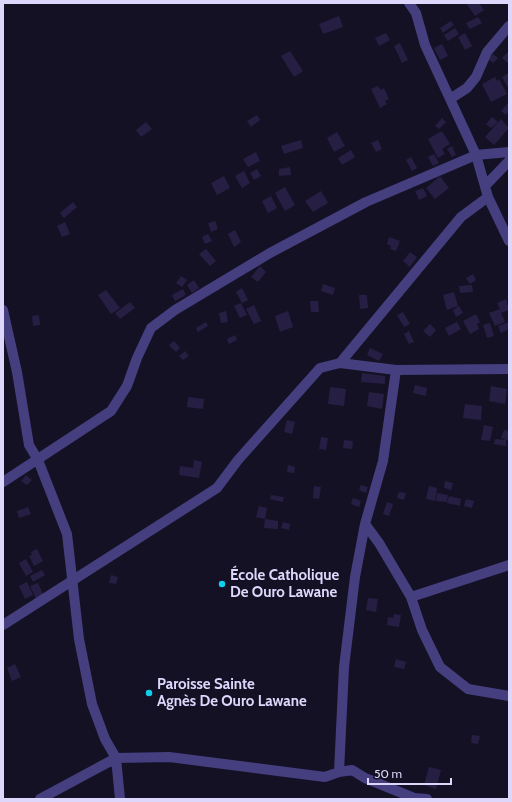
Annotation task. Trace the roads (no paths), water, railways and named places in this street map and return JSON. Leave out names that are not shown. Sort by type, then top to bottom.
[{"type":"street","points":[[409,3],[416,14],[425,45],[476,155],[488,197],[509,241]]},
{"type":"street","points":[[450,99],[467,88],[476,77],[487,52],[509,26]]},
{"type":"street","points":[[3,482],[111,411],[127,386],[136,358],[151,328],[174,310],[270,253],[366,202],[476,155],[509,152]]},
{"type":"street","points":[[485,186],[509,161]]},
{"type":"street","points":[[340,363],[461,217],[488,197]]},
{"type":"street","points":[[3,310],[14,359],[29,445],[38,460],[67,534],[71,580],[79,639],[92,704],[105,739],[116,758],[120,799]]},
{"type":"street","points":[[3,625],[71,580],[217,488],[238,460],[320,368],[340,363],[396,370],[509,369]]},
{"type":"street","points":[[339,772],[344,667],[355,577],[365,524],[383,461],[396,370]]},
{"type":"street","points":[[365,524],[379,543],[411,597],[422,630],[440,667],[468,689],[509,696]]},
{"type":"street","points":[[411,597],[509,565]]},
{"type":"street","points":[[40,799],[116,758],[169,757],[324,777],[339,772],[352,770],[365,778],[414,798],[428,799]]},
{"type":"place","name":"École Catholique De Ouro Lawane","points":[[222,584]]},
{"type":"place","name":"Paroisse Sainte Agnès De Ouro Lawane","points":[[149,693]]}]
